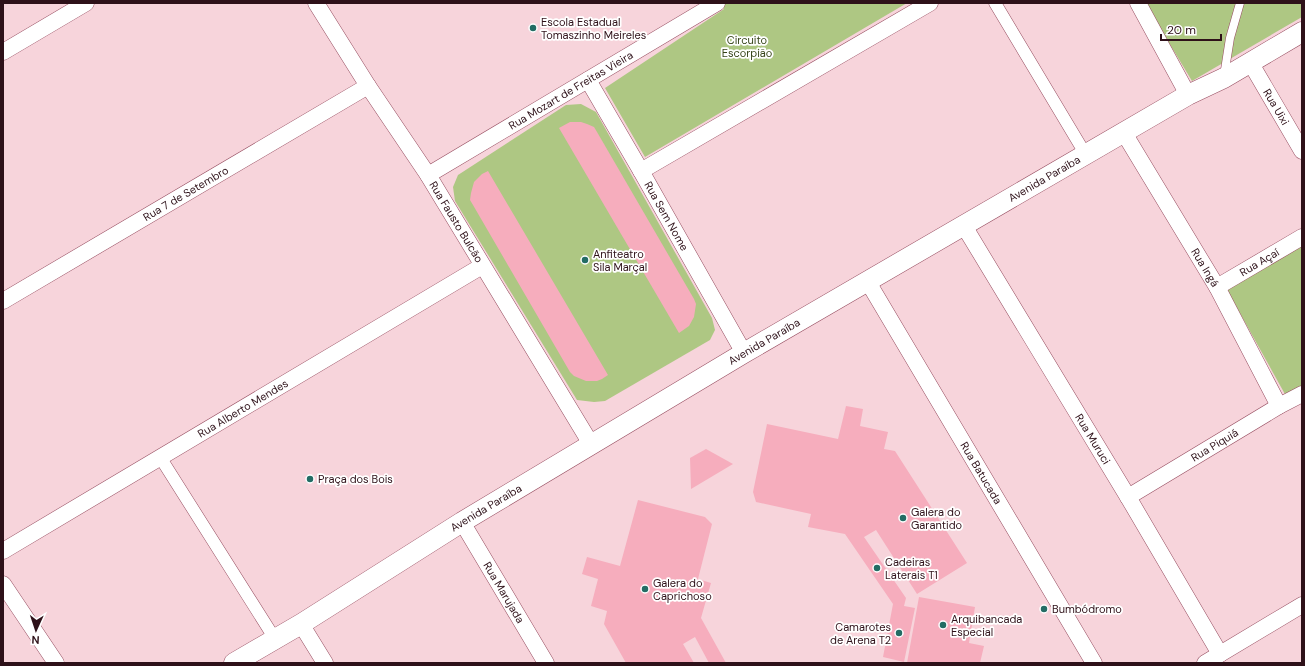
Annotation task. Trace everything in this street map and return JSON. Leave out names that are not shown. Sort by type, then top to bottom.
[{"type":"street","points":[[3,52],[86,3]]},
{"type":"street","name":"Rua Fausto Bulcão","points":[[316,3],[368,86],[428,175],[591,444]]},
{"type":"street","points":[[642,171],[930,3]]},
{"type":"street","points":[[996,3],[1086,155]]},
{"type":"street","points":[[1138,3],[1188,95]]},
{"type":"street","name":"Rua Mozart de Freitas Vieira","points":[[428,175],[588,80],[710,5]]},
{"type":"street","name":"Avenida Paraíba","points":[[234,663],[275,640],[462,522],[744,352],[868,282],[1188,95],[1224,78],[1302,32]]},
{"type":"street","name":"Rua Uixi","points":[[1250,62],[1302,151]]},
{"type":"street","name":"Rua Sem Nome","points":[[588,80],[642,171],[744,352]]},
{"type":"street","name":"Rua 7 de Setembro","points":[[3,301],[368,86]]},
{"type":"street","name":"Rua Ingá","points":[[1124,133],[1217,287],[1280,406]]},
{"type":"street","name":"Rua Muruci","points":[[964,226],[1220,654]]},
{"type":"street","name":"Rua Açaí","points":[[1217,287],[1302,236]]},
{"type":"street","name":"Rua Alberto Mendes","points":[[3,551],[482,266]]},
{"type":"street","name":"Rua Batucada","points":[[868,282],[1094,663]]},
{"type":"street","name":"Rua Piquiá","points":[[1128,498],[1302,394]]},
{"type":"street","points":[[160,457],[275,640]]},
{"type":"street","name":"Rua Marujada","points":[[462,522],[546,663]]},
{"type":"street","points":[[3,584],[56,663]]},
{"type":"street","points":[[1205,663],[1302,605]]},
{"type":"street","points":[[301,624],[325,663]]},
{"type":"lane","points":[[1224,78],[1230,38],[1240,3]]},
{"type":"green space","name":"Circuito Escorpião","points":[[721,3],[907,3],[645,157],[605,88],[724,9]]},
{"type":"green space","points":[[1145,3],[1302,3],[1302,17],[1192,81]]},
{"type":"green space","name":"Anfiteatro Sila Marçal","points":[[581,104],[596,112],[712,318],[715,330],[710,340],[605,401],[594,402],[577,400],[455,201],[453,187],[458,175],[566,105]]},
{"type":"green space","points":[[1302,243],[1302,386],[1286,396],[1227,290]]},
{"type":"building","points":[[570,122],[581,122],[594,127],[694,299],[696,304],[694,317],[689,326],[679,333],[559,128]]},
{"type":"building","points":[[488,171],[608,375],[602,379],[597,381],[586,381],[574,376],[570,372],[470,200],[474,182],[482,174]]},
{"type":"building","name":"Galera do Garantido","points":[[846,406],[863,409],[860,426],[888,432],[884,449],[895,451],[967,563],[917,594],[876,530],[864,537],[906,598],[904,606],[915,608],[904,662],[883,657],[893,604],[845,534],[808,527],[811,514],[756,502],[753,492],[767,424],[838,439]]},
{"type":"building","points":[[706,449],[733,464],[691,489],[690,458]]},
{"type":"building","name":"Galera do Caprichoso","points":[[638,500],[705,517],[712,524],[698,579],[711,583],[701,618],[726,663],[709,663],[695,637],[683,644],[694,663],[626,663],[604,624],[607,611],[591,606],[598,579],[582,574],[587,557],[620,566]]},
{"type":"building","name":"Arquibancada Especial","points":[[919,597],[975,607],[969,643],[984,646],[980,663],[907,663]]},
{"type":"place","name":"Escola Estadual Tomaszinho Meireles","points":[[533,28]]},
{"type":"place","name":"Anfiteatro Sila Marçal","points":[[585,260]]},
{"type":"place","name":"Praça dos Bois","points":[[310,479]]},
{"type":"place","name":"Galera do Garantido","points":[[903,518]]},
{"type":"place","name":"Cadeiras Laterais T1","points":[[877,568]]},
{"type":"place","name":"Galera do Caprichoso","points":[[645,589]]},
{"type":"place","name":"Bumbódromo","points":[[1044,609]]},
{"type":"place","name":"Arquibancada Especial","points":[[943,625]]},
{"type":"place","name":"Camarotes de Arena T2","points":[[899,633]]}]
